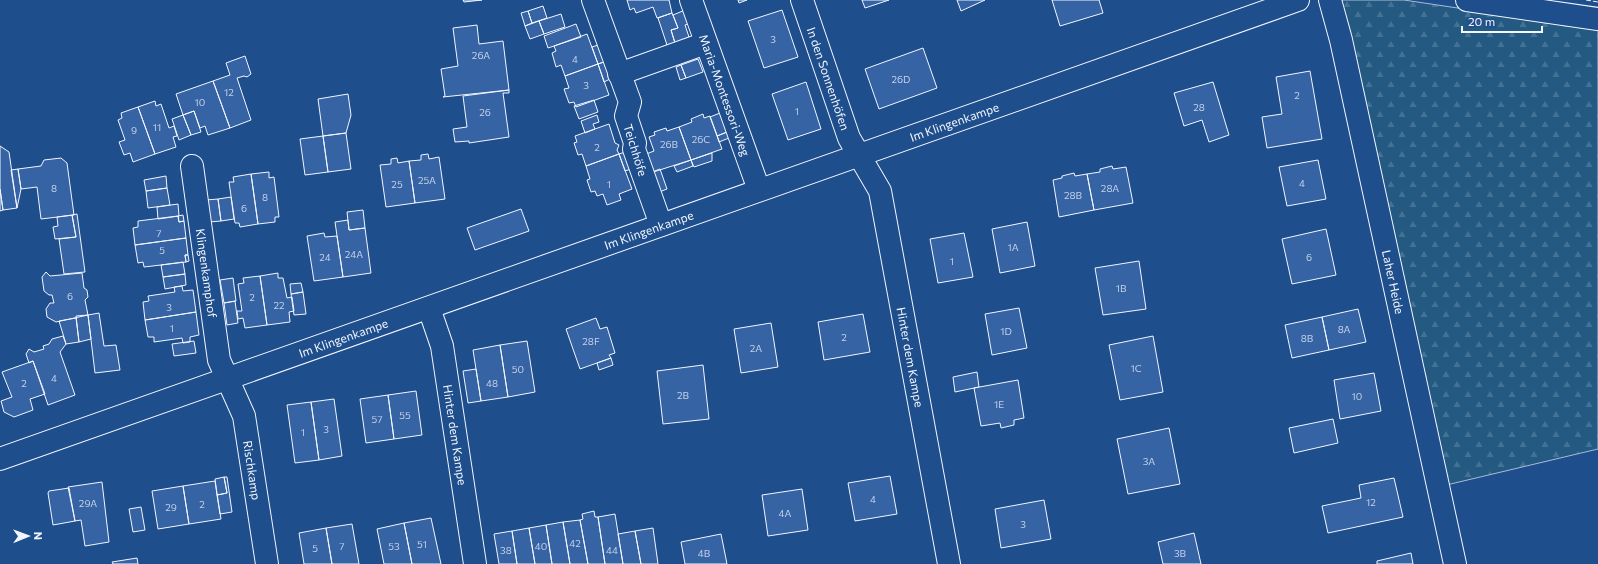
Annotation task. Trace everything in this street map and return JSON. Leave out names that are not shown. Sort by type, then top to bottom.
[{"type":"street","name":"Teichhöfe","points":[[593,0],[630,102],[626,116],[635,143],[634,149],[661,225]]},
{"type":"street","name":"Maria-Montessori-Weg","points":[[691,0],[759,190]]},
{"type":"street","name":"In den Sonnenhöfen","points":[[802,0],[849,138],[860,155]]},
{"type":"street","name":"Im Klingenkampe","points":[[0,459],[1298,0]]},
{"type":"street","name":"Laher Heide","points":[[1330,0],[1455,564]]},
{"type":"street","points":[[1467,0],[1598,19]]},
{"type":"street","points":[[620,74],[706,43]]},
{"type":"street","name":"Hinter dem Kampe","points":[[860,155],[880,191],[949,564]]},
{"type":"street","name":"Klingenkamphof","points":[[192,166],[219,360],[228,378]]},
{"type":"street","name":"Hinter dem Kampe","points":[[429,308],[442,346],[475,564]]},
{"type":"street","name":"Rischkamp","points":[[228,378],[244,416],[267,564]]},
{"type":"green space","points":[[1330,0],[1404,0],[1598,29],[1598,449],[1438,487]]},
{"type":"building","points":[[463,0],[482,0],[464,2]]},
{"type":"building","points":[[627,0],[669,0],[672,13],[657,18],[653,7],[636,13],[634,8],[630,10]]},
{"type":"building","points":[[738,0],[747,0],[739,3]]},
{"type":"building","points":[[862,0],[889,0],[865,8]]},
{"type":"building","points":[[957,0],[985,0],[961,11]]},
{"type":"building","points":[[1052,0],[1099,0],[1103,13],[1060,26]]},
{"type":"building","points":[[543,6],[547,18],[532,23],[528,11]]},
{"type":"building","points":[[685,10],[690,23],[685,25],[689,37],[675,43],[671,30],[678,28],[673,15]]},
{"type":"building","points":[[782,10],[798,57],[764,68],[748,21]]},
{"type":"building","points":[[528,11],[532,23],[525,26],[521,13]]},
{"type":"building","points":[[672,13],[678,28],[671,30],[675,43],[667,45],[658,18]]},
{"type":"building","points":[[561,14],[565,27],[544,34],[539,21]]},
{"type":"building","points":[[539,21],[544,34],[530,39],[525,26]]},
{"type":"building","points":[[576,24],[581,37],[548,48],[544,36]]},
{"type":"building","points":[[477,25],[479,44],[503,41],[509,90],[443,97],[445,96],[441,69],[458,66],[453,28]]},
{"type":"building","points":[[587,34],[598,64],[565,76],[561,65],[556,67],[552,53],[556,51],[554,46]]},
{"type":"building","points":[[598,45],[604,62],[598,64],[592,47]]},
{"type":"building","points":[[923,48],[937,88],[879,109],[865,69]]},
{"type":"building","points":[[245,56],[251,74],[247,77],[244,76],[237,78],[251,120],[230,128],[213,81],[230,75],[226,63]]},
{"type":"building","points":[[698,59],[703,72],[686,78],[681,65]]},
{"type":"building","points":[[604,62],[610,79],[604,82],[598,64]]},
{"type":"building","points":[[598,64],[609,95],[576,107],[574,102],[569,103],[564,89],[569,88],[565,76]]},
{"type":"building","points":[[681,65],[686,78],[680,80],[676,67]]},
{"type":"building","points":[[1310,71],[1322,139],[1267,148],[1262,117],[1282,114],[1276,77]]},
{"type":"building","points":[[213,81],[230,128],[208,135],[205,126],[200,128],[194,111],[183,115],[176,94]]},
{"type":"building","points":[[806,82],[821,129],[788,140],[772,94]]},
{"type":"building","points":[[1213,82],[1229,135],[1209,142],[1202,120],[1184,126],[1174,93]]},
{"type":"building","points":[[509,90],[509,93],[503,93],[509,137],[469,143],[469,141],[455,142],[453,129],[467,127],[463,96]]},
{"type":"building","points":[[348,94],[351,115],[346,133],[323,136],[318,99]]},
{"type":"building","points":[[594,100],[598,112],[579,119],[574,106]]},
{"type":"building","points":[[155,101],[156,106],[161,104],[169,128],[174,126],[177,136],[173,137],[176,147],[155,154],[138,107]]},
{"type":"building","points":[[138,107],[155,154],[133,162],[130,153],[124,155],[119,142],[125,140],[118,120],[122,118],[121,113]]},
{"type":"building","points":[[194,111],[201,132],[191,135],[183,115]]},
{"type":"building","points":[[720,113],[727,132],[717,136],[710,117]]},
{"type":"building","points":[[703,114],[704,118],[710,116],[722,149],[691,160],[679,127],[692,122],[691,119]]},
{"type":"building","points":[[183,115],[191,135],[179,140],[172,119]]},
{"type":"building","points":[[597,115],[599,122],[593,124],[595,129],[585,133],[581,121]]},
{"type":"building","points":[[609,124],[615,143],[619,145],[617,150],[619,154],[586,166],[582,154],[578,155],[574,143],[577,142],[575,136]]},
{"type":"building","points":[[679,127],[691,160],[647,174],[641,156],[654,151],[649,137],[655,135],[654,132],[666,128],[667,131]]},
{"type":"building","points":[[727,132],[729,138],[719,142],[717,136]]},
{"type":"building","points":[[346,133],[351,169],[328,172],[323,136]]},
{"type":"building","points":[[323,136],[328,172],[305,175],[300,139]]},
{"type":"building","points":[[0,146],[9,152],[17,208],[3,210],[0,189]]},
{"type":"building","points":[[625,152],[631,169],[625,171],[619,154]]},
{"type":"building","points":[[712,153],[712,161],[694,167],[691,160]]},
{"type":"building","points":[[428,154],[429,159],[439,157],[445,199],[415,203],[409,161],[421,160],[421,155]]},
{"type":"building","points":[[619,154],[632,189],[619,194],[621,200],[607,205],[603,194],[597,196],[595,191],[591,192],[587,180],[590,179],[586,166]]},
{"type":"building","points":[[61,158],[67,163],[74,215],[41,219],[37,187],[21,189],[18,169],[41,166],[44,160]]},
{"type":"building","points":[[397,158],[398,163],[409,161],[415,203],[386,207],[380,165],[391,164],[391,159]]},
{"type":"building","points":[[691,160],[693,166],[677,172],[674,166]]},
{"type":"building","points":[[1318,160],[1326,199],[1287,206],[1279,167]]},
{"type":"building","points":[[1112,166],[1113,169],[1126,167],[1133,203],[1094,210],[1087,174],[1100,172],[1100,169]]},
{"type":"building","points":[[18,169],[21,189],[17,208],[11,170]]},
{"type":"building","points":[[660,169],[667,189],[654,194],[647,174]]},
{"type":"building","points":[[269,172],[269,178],[274,177],[279,217],[275,217],[275,222],[258,224],[251,174]]},
{"type":"building","points":[[1074,173],[1075,176],[1087,174],[1094,210],[1059,217],[1053,180]]},
{"type":"building","points":[[251,174],[258,224],[240,227],[239,223],[235,223],[229,182],[234,182],[233,177]]},
{"type":"building","points":[[166,176],[167,188],[146,191],[144,180]]},
{"type":"building","points":[[167,188],[170,205],[148,208],[146,191]]},
{"type":"building","points":[[0,189],[3,210],[0,211]]},
{"type":"building","points":[[231,197],[234,219],[221,221],[218,199]]},
{"type":"building","points":[[218,199],[221,221],[209,222],[206,200]]},
{"type":"building","points":[[178,204],[179,216],[158,219],[157,207]]},
{"type":"building","points":[[521,209],[529,231],[475,250],[467,228]]},
{"type":"building","points":[[363,210],[365,228],[349,230],[347,212]]},
{"type":"building","points":[[77,214],[85,272],[64,274],[59,239],[76,237],[72,215]]},
{"type":"building","points":[[72,215],[76,237],[55,239],[53,227],[58,226],[57,217]]},
{"type":"building","points":[[183,215],[184,221],[179,222],[178,216]]},
{"type":"building","points":[[178,216],[179,222],[184,221],[186,238],[135,245],[133,228],[138,227],[138,221]]},
{"type":"building","points":[[348,220],[349,230],[365,228],[371,273],[343,277],[335,222]]},
{"type":"building","points":[[1027,222],[1035,266],[1000,273],[992,229]]},
{"type":"building","points":[[1326,229],[1336,275],[1292,284],[1282,239]]},
{"type":"building","points":[[324,233],[325,237],[337,236],[343,277],[314,281],[307,236]]},
{"type":"building","points":[[964,233],[973,277],[938,283],[930,239]]},
{"type":"building","points":[[186,238],[188,255],[185,255],[186,262],[144,267],[143,262],[138,263],[135,245]]},
{"type":"building","points":[[185,255],[188,255],[189,261],[186,262]]},
{"type":"building","points":[[1139,261],[1146,309],[1103,315],[1095,268]]},
{"type":"building","points":[[183,262],[185,274],[163,277],[161,265]]},
{"type":"building","points":[[46,272],[50,276],[82,273],[84,288],[87,290],[88,297],[85,300],[88,315],[56,322],[47,317],[46,309],[50,303],[54,303],[52,295],[49,295],[44,291],[42,277]]},
{"type":"building","points":[[278,273],[278,278],[283,278],[287,298],[292,297],[294,311],[289,312],[290,322],[267,325],[260,276]]},
{"type":"building","points":[[185,274],[186,285],[165,289],[163,277]]},
{"type":"building","points":[[260,276],[267,325],[245,328],[243,318],[238,319],[237,311],[242,311],[238,284],[244,283],[243,278]]},
{"type":"building","points":[[233,278],[236,301],[224,303],[220,280]]},
{"type":"building","points":[[301,283],[303,292],[291,294],[290,284]]},
{"type":"building","points":[[182,286],[183,291],[193,290],[196,312],[145,320],[143,302],[149,301],[148,296],[175,292],[174,287]]},
{"type":"building","points":[[303,292],[306,314],[294,315],[291,294]]},
{"type":"building","points":[[235,301],[238,323],[227,325],[224,303]]},
{"type":"building","points":[[1019,308],[1027,348],[992,355],[985,314]]},
{"type":"building","points":[[1358,309],[1366,342],[1329,350],[1322,317]]},
{"type":"building","points":[[196,312],[199,335],[190,337],[190,342],[183,343],[182,338],[154,342],[154,337],[148,337],[145,320]]},
{"type":"building","points":[[99,313],[104,346],[116,345],[120,370],[95,373],[88,315]]},
{"type":"building","points":[[863,314],[870,352],[824,360],[818,322]]},
{"type":"building","points":[[88,315],[91,339],[79,342],[76,316]]},
{"type":"building","points":[[1322,317],[1329,350],[1292,358],[1285,325]]},
{"type":"building","points":[[76,318],[79,342],[66,344],[59,321]]},
{"type":"building","points":[[596,318],[600,329],[607,327],[615,353],[609,355],[611,358],[580,369],[566,329]]},
{"type":"building","points":[[771,323],[778,367],[741,373],[734,329]]},
{"type":"building","points":[[63,336],[66,344],[60,352],[75,395],[48,405],[33,361],[29,363],[26,354],[29,349],[34,352],[44,349],[43,346],[49,344],[52,339]]},
{"type":"building","points":[[1153,336],[1163,392],[1120,400],[1109,345]]},
{"type":"building","points":[[194,341],[196,353],[174,356],[172,344]]},
{"type":"building","points":[[527,341],[535,392],[508,397],[500,345]]},
{"type":"building","points":[[500,345],[508,397],[481,401],[473,350]]},
{"type":"building","points":[[611,358],[613,365],[599,370],[597,363]]},
{"type":"building","points":[[33,361],[45,394],[30,399],[33,410],[14,417],[4,412],[1,401],[12,397],[2,372]]},
{"type":"building","points":[[703,365],[709,419],[663,424],[657,371]]},
{"type":"building","points":[[476,369],[481,401],[468,403],[463,371]]},
{"type":"building","points":[[977,372],[979,387],[955,392],[953,377]]},
{"type":"building","points":[[1374,373],[1381,411],[1340,419],[1334,380]]},
{"type":"building","points":[[1018,380],[1024,418],[1014,420],[1014,425],[1001,428],[1000,423],[981,426],[974,388]]},
{"type":"building","points":[[416,391],[422,435],[394,439],[388,395]]},
{"type":"building","points":[[388,395],[394,439],[366,443],[360,399]]},
{"type":"building","points":[[334,399],[342,456],[319,460],[311,402]]},
{"type":"building","points":[[311,402],[319,460],[295,463],[287,405]]},
{"type":"building","points":[[1333,419],[1338,443],[1294,453],[1289,428]]},
{"type":"building","points":[[1169,428],[1180,484],[1128,494],[1117,439]]},
{"type":"building","points":[[890,476],[897,514],[855,521],[848,483]]},
{"type":"building","points":[[224,477],[227,477],[232,512],[220,514],[217,495],[227,493]]},
{"type":"building","points":[[224,477],[227,493],[217,495],[215,479]]},
{"type":"building","points":[[1394,478],[1403,517],[1328,533],[1322,506],[1361,498],[1359,485]]},
{"type":"building","points":[[215,481],[221,519],[189,524],[183,486]]},
{"type":"building","points":[[102,482],[109,542],[85,546],[81,520],[75,521],[68,487]]},
{"type":"building","points":[[183,486],[189,524],[158,529],[152,491]]},
{"type":"building","points":[[69,488],[75,521],[53,525],[48,493],[49,491]]},
{"type":"building","points":[[802,489],[808,530],[768,536],[762,495]]},
{"type":"building","points":[[1044,500],[1051,539],[1001,548],[995,509]]},
{"type":"building","points":[[141,507],[145,530],[133,532],[129,509]]},
{"type":"building","points":[[594,511],[595,517],[598,517],[605,564],[588,564],[580,520],[583,519],[582,514]]},
{"type":"building","points":[[615,514],[623,564],[605,564],[598,517]]},
{"type":"building","points":[[431,518],[441,564],[412,564],[404,523]]},
{"type":"building","points":[[580,520],[588,564],[570,564],[563,522]]},
{"type":"building","points":[[563,522],[570,564],[552,564],[546,525]]},
{"type":"building","points":[[404,523],[412,564],[384,564],[377,529]]},
{"type":"building","points":[[352,524],[359,564],[332,564],[326,528]]},
{"type":"building","points":[[546,525],[552,564],[535,564],[529,528]]},
{"type":"building","points":[[326,528],[332,564],[304,564],[299,533]]},
{"type":"building","points":[[529,528],[535,564],[517,564],[512,531]]},
{"type":"building","points":[[653,528],[658,564],[641,564],[635,531]]},
{"type":"building","points":[[512,531],[517,564],[499,564],[494,534]]},
{"type":"building","points":[[635,531],[641,564],[623,564],[618,534]]},
{"type":"building","points":[[1194,533],[1201,564],[1163,564],[1158,542]]},
{"type":"building","points":[[721,534],[727,564],[685,564],[681,542]]},
{"type":"building","points":[[1411,553],[1413,564],[1377,564],[1377,561]]},
{"type":"building","points":[[137,558],[138,564],[113,564],[112,562]]},
{"type":"fence","points":[[1586,0],[1598,2]]}]
